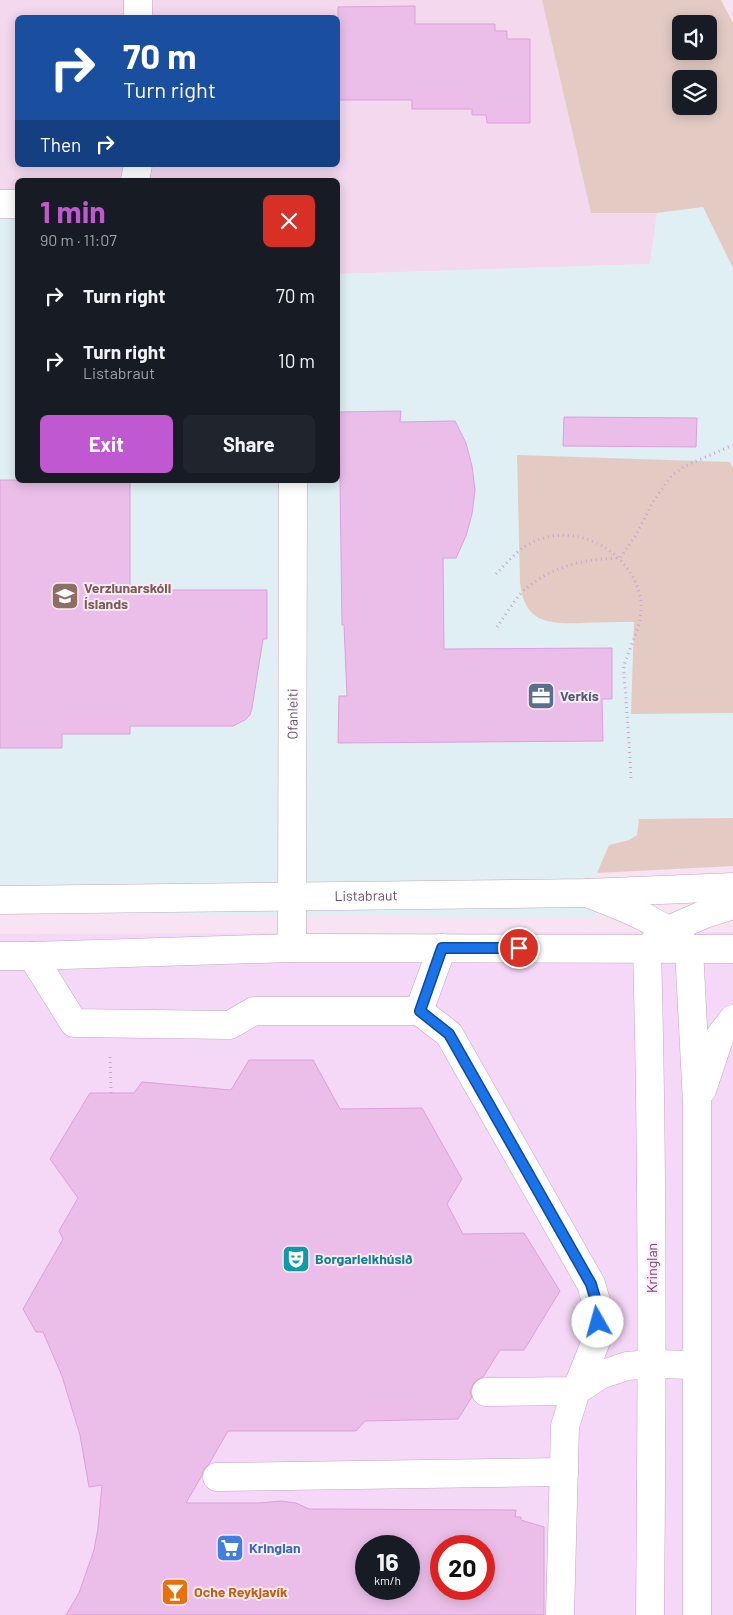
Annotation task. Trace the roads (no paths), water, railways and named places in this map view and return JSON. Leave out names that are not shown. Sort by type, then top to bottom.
[{"type":"street","points":[[138,0],[138,15]]},
{"type":"street","points":[[0,204],[15,204]]},
{"type":"street","name":"Ofanleiti","points":[[292,948],[293,483]]},
{"type":"street","name":"Listabraut","points":[[0,900],[587,893],[733,887]]},
{"type":"street","points":[[587,893],[653,921],[668,930],[689,949],[697,1103],[697,1615]]},
{"type":"street","points":[[647,949],[668,930],[705,914],[733,905]]},
{"type":"street","points":[[0,956],[292,948],[733,949]]},
{"type":"street","points":[[420,1011],[442,948]]},
{"type":"street","name":"Kringlan","points":[[647,949],[650,1031],[652,1364],[650,1615]]},
{"type":"street","points":[[32,956],[74,1023],[230,1025],[254,1011],[420,1011],[449,1034],[591,1284],[598,1308],[598,1336],[576,1391],[565,1426],[560,1615]]},
{"type":"street","points":[[697,1103],[720,1036],[733,1019]]},
{"type":"street","points":[[486,1392],[576,1391],[600,1376],[627,1366],[652,1364],[696,1365]]},
{"type":"street","points":[[217,1477],[564,1472]]},
{"type":"place","name":"Verzlunarskóli Íslands","points":[[65,596]]},
{"type":"place","name":"Verkís","points":[[541,696]]},
{"type":"place","name":"Borgarleikhúsið","points":[[296,1259]]},
{"type":"place","name":"Kringlan","points":[[230,1548]]},
{"type":"place","name":"Oche Reykjavík","points":[[175,1592]]}]
